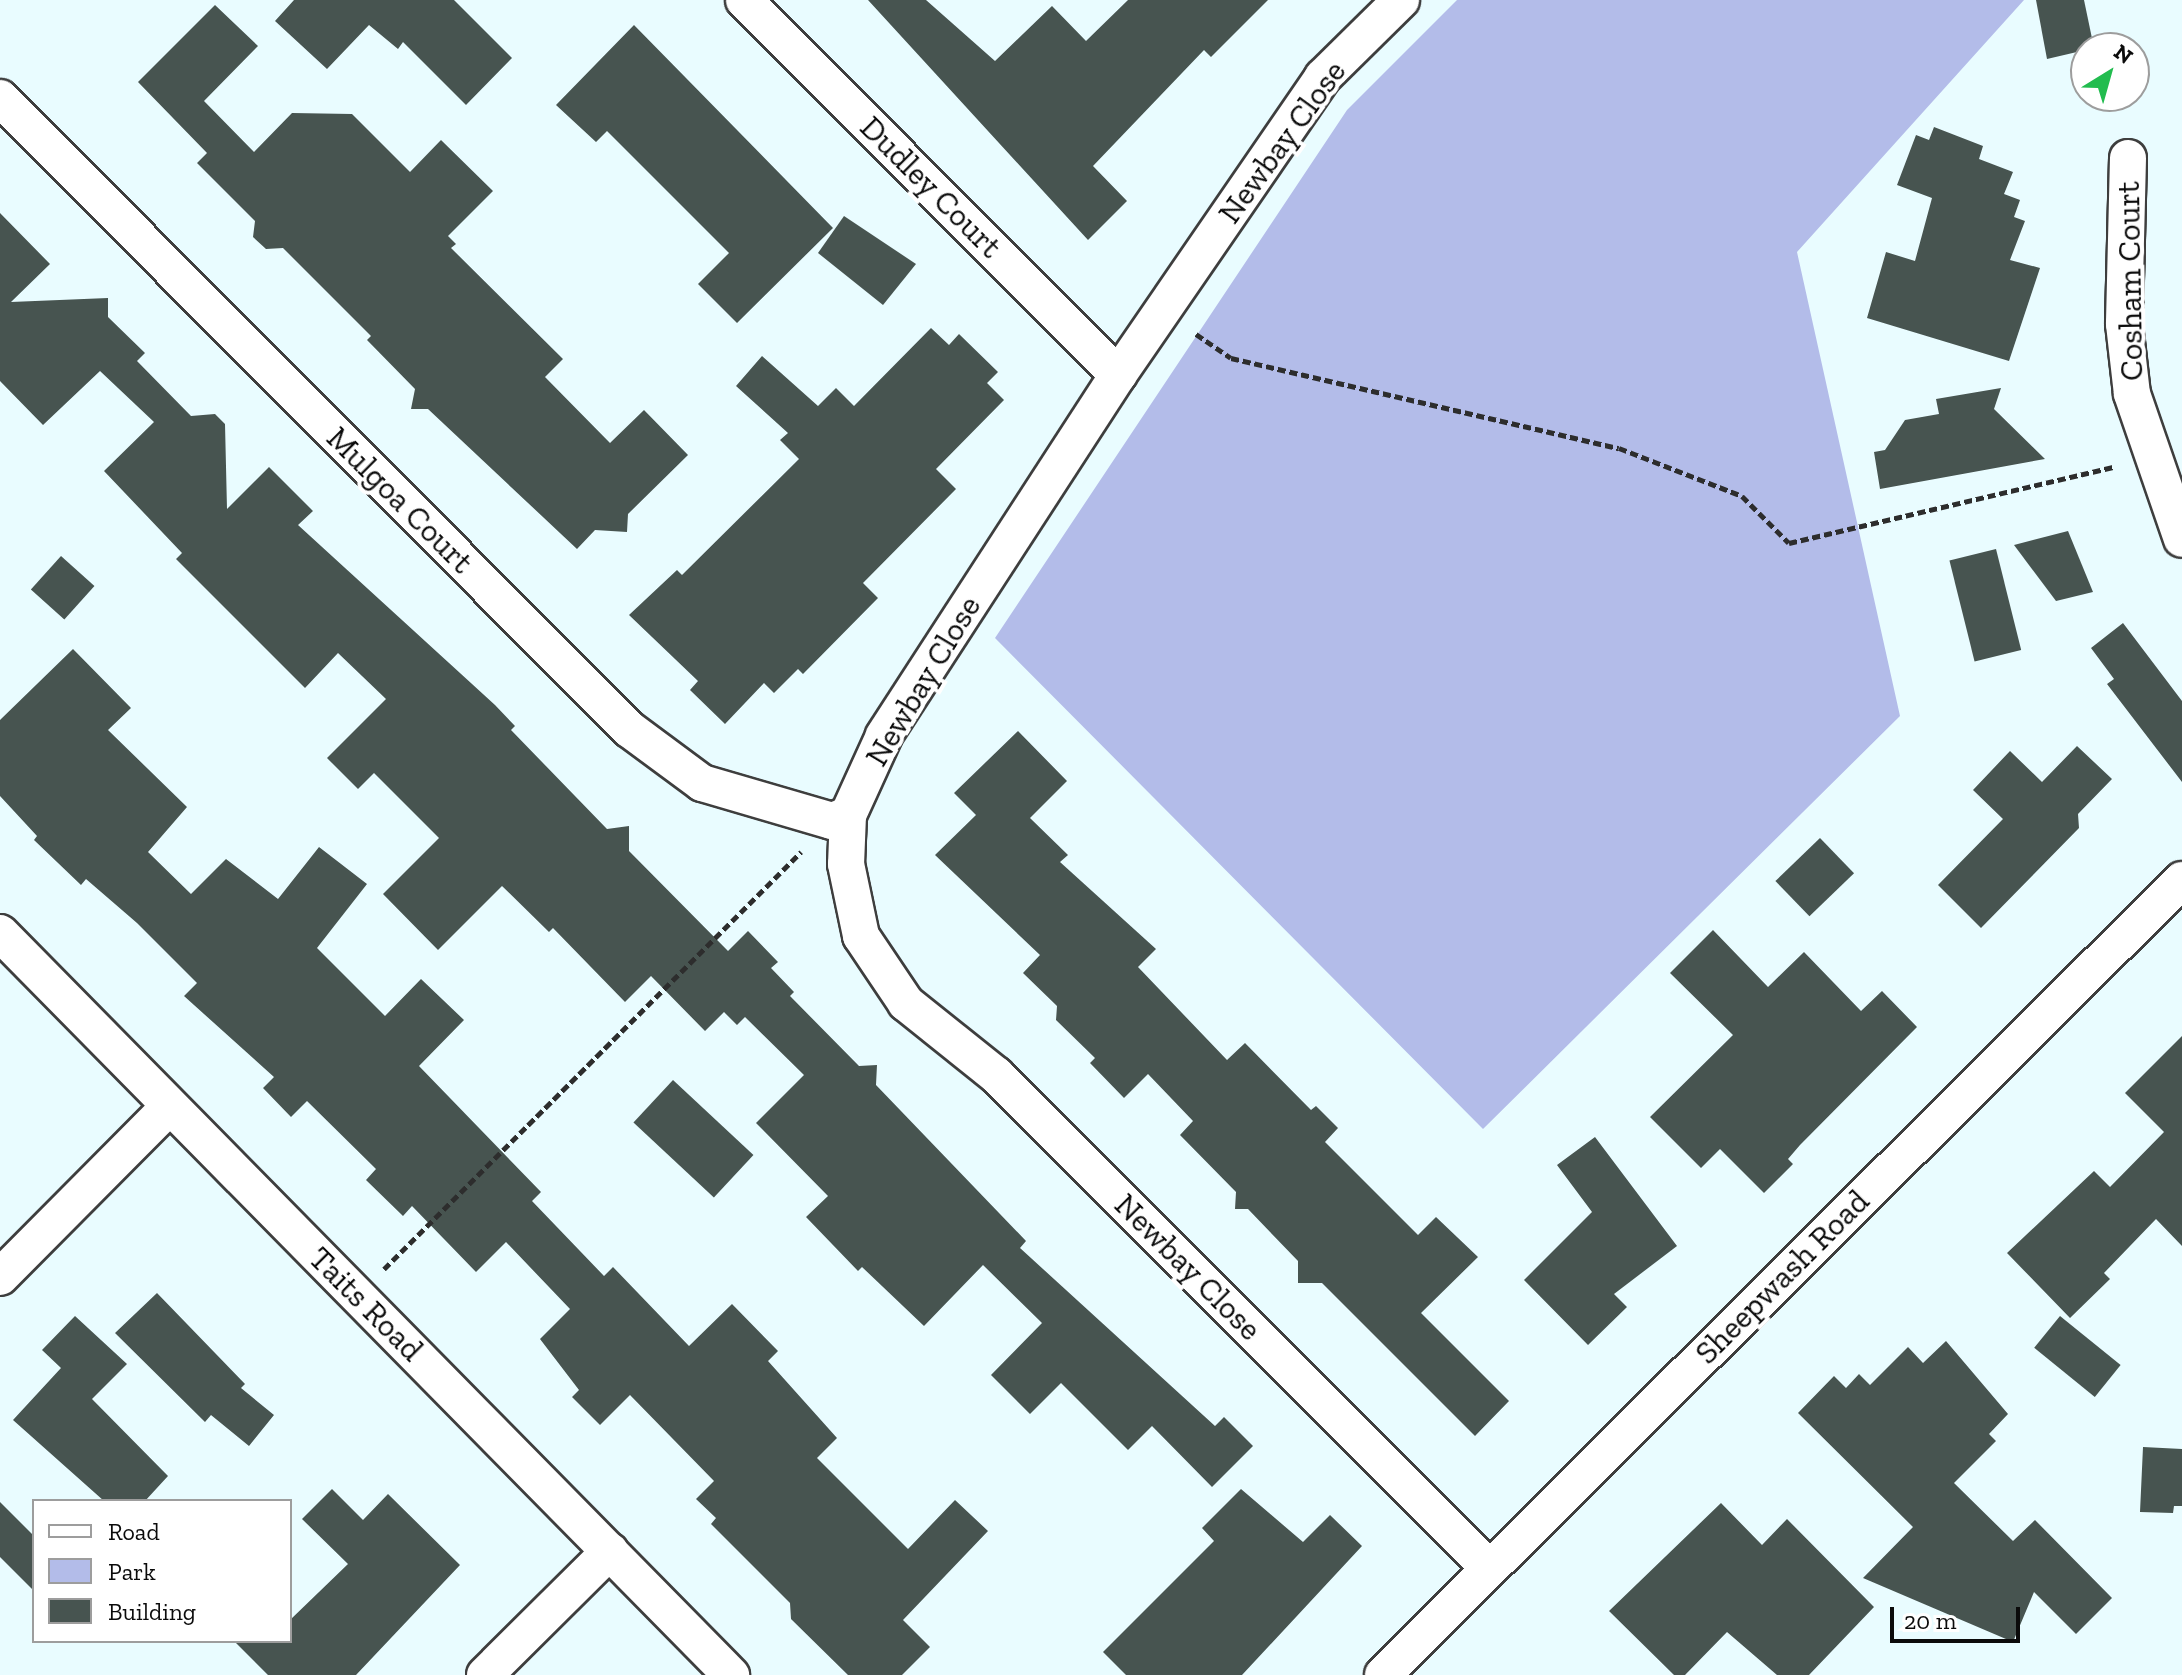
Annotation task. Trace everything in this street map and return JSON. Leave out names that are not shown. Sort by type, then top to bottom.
[{"type":"street","name":"Dudley Court","points":[[744,0],[1118,375]]},
{"type":"street","name":"Newbay Close","points":[[1401,0],[1323,77],[1118,375],[884,736],[840,818],[861,936],[906,1003],[996,1075],[1489,1568]]},
{"type":"street","name":"Mulgoa Court","points":[[0,98],[629,729],[702,783],[840,818]]},
{"type":"street","name":"Cosham Court","points":[[2128,158],[2124,324],[2132,394],[2151,458],[2182,539]]},
{"type":"street","name":"Sheepwash Road","points":[[1383,1675],[2182,880]]},
{"type":"street","name":"Taits Road","points":[[0,933],[731,1675]]},
{"type":"street","points":[[0,1277],[170,1106]]},
{"type":"street","points":[[485,1675],[610,1551]]},
{"type":"path","points":[[1231,358],[1587,438],[1619,448],[1742,496],[1789,543],[2151,458]]},
{"type":"path","points":[[358,1295],[840,818]]},
{"type":"green space","points":[[1457,0],[2024,0],[1797,252],[1900,716],[1483,1129],[995,638],[1347,110]]},
{"type":"building","points":[[294,0],[454,0],[512,58],[466,105],[403,42],[398,49],[369,25],[327,69],[275,21]]},
{"type":"building","points":[[868,0],[926,0],[995,61],[1052,6],[1086,41],[1128,0],[1268,0],[1211,57],[1204,50],[1093,166],[1127,201],[1088,240]]},
{"type":"building","points":[[2036,0],[2084,0],[2091,32],[2070,32],[2070,54],[2047,59]]},
{"type":"building","points":[[215,5],[258,46],[204,101],[254,152],[292,113],[352,114],[410,172],[441,140],[493,191],[448,236],[456,244],[451,248],[563,359],[545,377],[610,443],[644,410],[688,455],[628,514],[627,532],[595,530],[577,549],[428,409],[411,409],[415,389],[367,340],[371,336],[283,248],[266,249],[253,237],[255,221],[197,163],[207,153],[138,82]]},
{"type":"building","points":[[634,25],[833,228],[737,323],[698,284],[729,253],[607,131],[596,142],[556,105]]},
{"type":"building","points":[[1934,127],[1983,146],[1979,159],[2013,172],[2004,194],[2020,200],[2014,217],[2025,221],[2010,260],[2040,268],[2009,361],[1867,318],[1886,252],[1915,261],[1932,198],[1897,185],[1916,135],[1929,140]]},
{"type":"building","points":[[0,213],[50,264],[11,302],[108,298],[108,317],[145,353],[137,361],[191,416],[215,414],[225,424],[227,509],[269,467],[313,511],[298,525],[495,705],[515,726],[511,730],[607,829],[629,826],[629,851],[728,951],[748,931],[778,962],[771,968],[794,992],[790,996],[859,1066],[877,1065],[876,1085],[1026,1241],[1020,1248],[1215,1426],[1224,1417],[1253,1446],[1212,1487],[1152,1426],[1128,1450],[1061,1383],[1030,1414],[991,1375],[1042,1323],[983,1265],[924,1326],[862,1267],[858,1271],[806,1217],[828,1196],[756,1123],[804,1075],[745,1017],[737,1025],[724,1012],[705,1031],[651,976],[625,1002],[553,928],[549,932],[502,886],[438,950],[383,894],[439,838],[374,773],[358,789],[327,758],[386,699],[338,653],[305,688],[176,559],[182,553],[104,471],[154,422],[100,371],[43,425],[0,381]]},
{"type":"building","points":[[844,216],[916,264],[883,305],[818,253]]},
{"type":"building","points":[[931,328],[949,345],[959,334],[998,372],[987,383],[1004,400],[936,469],[956,489],[863,583],[878,598],[803,674],[798,669],[774,693],[764,683],[725,724],[690,690],[698,681],[629,615],[677,570],[682,575],[799,459],[780,440],[788,433],[736,386],[762,356],[818,406],[836,388],[854,406]]},
{"type":"building","points":[[2001,388],[1994,409],[2045,459],[1880,489],[1874,452],[1885,450],[1905,420],[1939,414],[1936,399]]},
{"type":"building","points":[[2068,531],[2093,592],[2056,601],[2014,545]]},
{"type":"building","points":[[1996,549],[2021,650],[1975,662],[1949,561]]},
{"type":"building","points":[[61,556],[94,586],[64,620],[31,589]]},
{"type":"building","points":[[2123,623],[2182,701],[2182,782],[2107,684],[2114,679],[2091,648]]},
{"type":"building","points":[[73,649],[131,708],[108,730],[187,807],[148,852],[191,894],[226,859],[278,899],[319,847],[367,884],[317,948],[385,1016],[421,979],[464,1020],[419,1066],[541,1192],[532,1201],[604,1276],[613,1267],[689,1346],[732,1304],[778,1351],[768,1361],[837,1438],[817,1458],[908,1549],[955,1500],[988,1531],[903,1620],[930,1647],[902,1675],[848,1675],[791,1619],[790,1603],[711,1524],[716,1518],[696,1499],[714,1481],[630,1395],[600,1425],[572,1397],[579,1390],[540,1339],[570,1309],[506,1242],[476,1272],[412,1206],[403,1216],[366,1180],[376,1169],[307,1101],[291,1117],[263,1088],[274,1077],[184,996],[197,983],[137,923],[86,879],[81,885],[34,840],[37,836],[0,796],[0,720]]},
{"type":"building","points":[[1018,731],[1067,781],[1030,818],[1068,855],[1060,862],[1156,949],[1138,967],[1227,1060],[1245,1043],[1311,1110],[1316,1106],[1338,1128],[1325,1142],[1418,1235],[1436,1217],[1478,1257],[1421,1313],[1509,1401],[1475,1436],[1322,1283],[1298,1283],[1298,1261],[1248,1209],[1235,1209],[1236,1192],[1180,1135],[1193,1121],[1148,1074],[1124,1098],[1090,1063],[1095,1058],[1056,1020],[1057,1006],[1023,973],[1040,955],[935,855],[976,815],[954,793]]},
{"type":"building","points":[[2077,746],[2112,779],[2078,814],[2079,828],[1981,928],[1938,885],[2003,819],[1973,790],[2010,751],[2042,782]]},
{"type":"building","points":[[1820,838],[1854,873],[1809,916],[1775,881]]},
{"type":"building","points":[[1713,930],[1768,987],[1804,952],[1861,1011],[1882,991],[1917,1027],[1800,1145],[1788,1159],[1793,1164],[1764,1193],[1720,1149],[1701,1168],[1650,1117],[1733,1035],[1670,973]]},
{"type":"building","points":[[2182,1036],[2182,1246],[2156,1219],[2104,1273],[2110,1279],[2070,1318],[2007,1253],[2094,1171],[2110,1187],[2164,1132],[2125,1093]]},
{"type":"building","points":[[673,1080],[753,1155],[714,1197],[633,1122]]},
{"type":"building","points":[[1595,1137],[1677,1246],[1614,1294],[1627,1307],[1588,1345],[1524,1280],[1592,1212],[1557,1165]]},
{"type":"building","points":[[157,1293],[245,1384],[241,1388],[274,1415],[249,1446],[211,1415],[205,1422],[115,1333]]},
{"type":"building","points":[[75,1316],[127,1364],[92,1399],[168,1476],[147,1499],[102,1499],[13,1420],[61,1368],[42,1350]]},
{"type":"building","points":[[2060,1316],[2121,1365],[2095,1397],[2034,1348]]},
{"type":"building","points":[[1946,1341],[2008,1414],[1989,1434],[1996,1441],[1954,1483],[2013,1541],[2035,1520],[2112,1598],[2076,1634],[2034,1592],[2013,1642],[1863,1578],[1913,1527],[1798,1413],[1834,1376],[1846,1388],[1859,1374],[1870,1385],[1908,1347],[1923,1363]]},
{"type":"building","points":[[2143,1447],[2182,1449],[2182,1506],[2174,1506],[2173,1513],[2140,1512]]},
{"type":"building","points":[[332,1489],[363,1520],[388,1494],[460,1565],[356,1675],[268,1675],[236,1643],[292,1643],[292,1618],[348,1564],[302,1519]]},
{"type":"building","points":[[1241,1489],[1303,1542],[1330,1515],[1362,1546],[1242,1675],[1126,1675],[1103,1652],[1214,1541],[1202,1528]]},
{"type":"building","points":[[0,1502],[32,1534],[32,1589],[0,1557]]},
{"type":"building","points":[[1721,1503],[1762,1545],[1787,1519],[1874,1607],[1809,1675],[1777,1675],[1727,1632],[1685,1675],[1674,1675],[1609,1611]]}]
